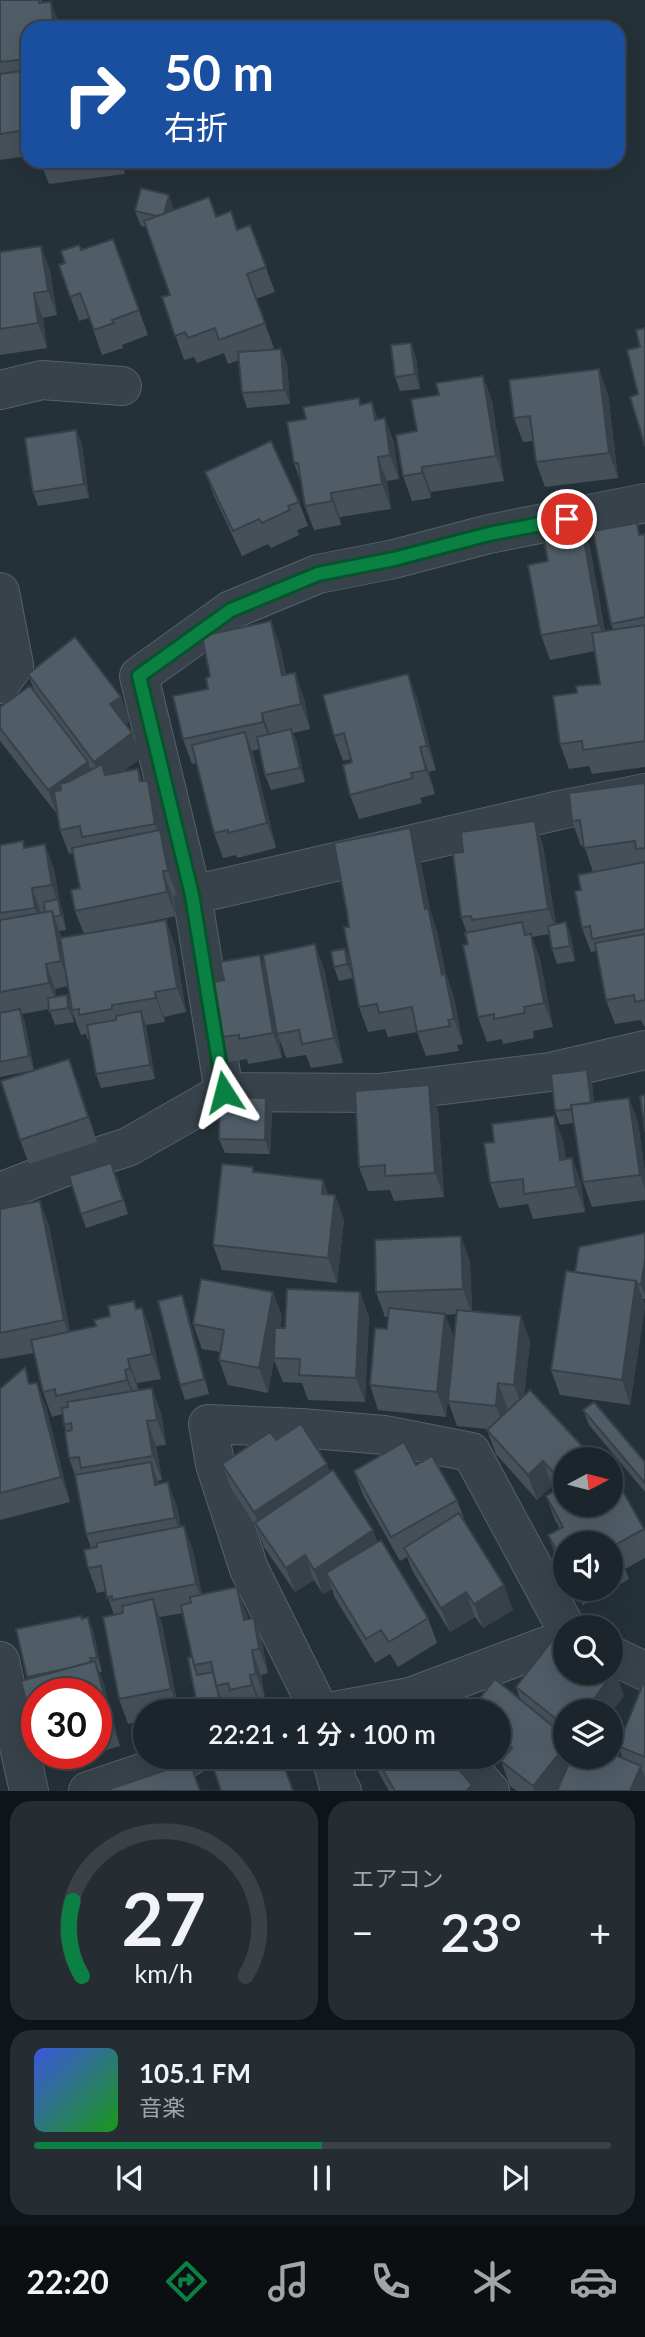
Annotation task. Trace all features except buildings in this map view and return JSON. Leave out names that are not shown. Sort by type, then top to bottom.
[{"type":"street","points":[[0,390],[42,380],[122,386]]},
{"type":"street","points":[[224,1092],[192,895],[139,676],[231,610],[318,574],[394,559],[489,534],[645,503]]},
{"type":"street","points":[[0,684],[14,665],[2,605]]},
{"type":"street","points":[[192,895],[645,793]]},
{"type":"street","points":[[0,1192],[128,1147],[224,1092],[379,1093],[550,1072],[645,1050]]},
{"type":"street","points":[[314,1699],[249,1569],[215,1464],[208,1424],[384,1435],[471,1452],[559,1615]]},
{"type":"street","points":[[427,1699],[553,1644]]},
{"type":"street","points":[[0,1661],[29,1791]]},
{"type":"street","points":[[623,1661],[645,1671]]},
{"type":"street","points":[[88,1791],[153,1769]]},
{"type":"street","points":[[334,1769],[342,1791]]},
{"type":"street","points":[[469,1769],[490,1791]]},
{"type":"route","points":[[224,1092],[192,895],[139,676],[231,610],[318,574],[394,559],[489,534],[567,519]]}]
